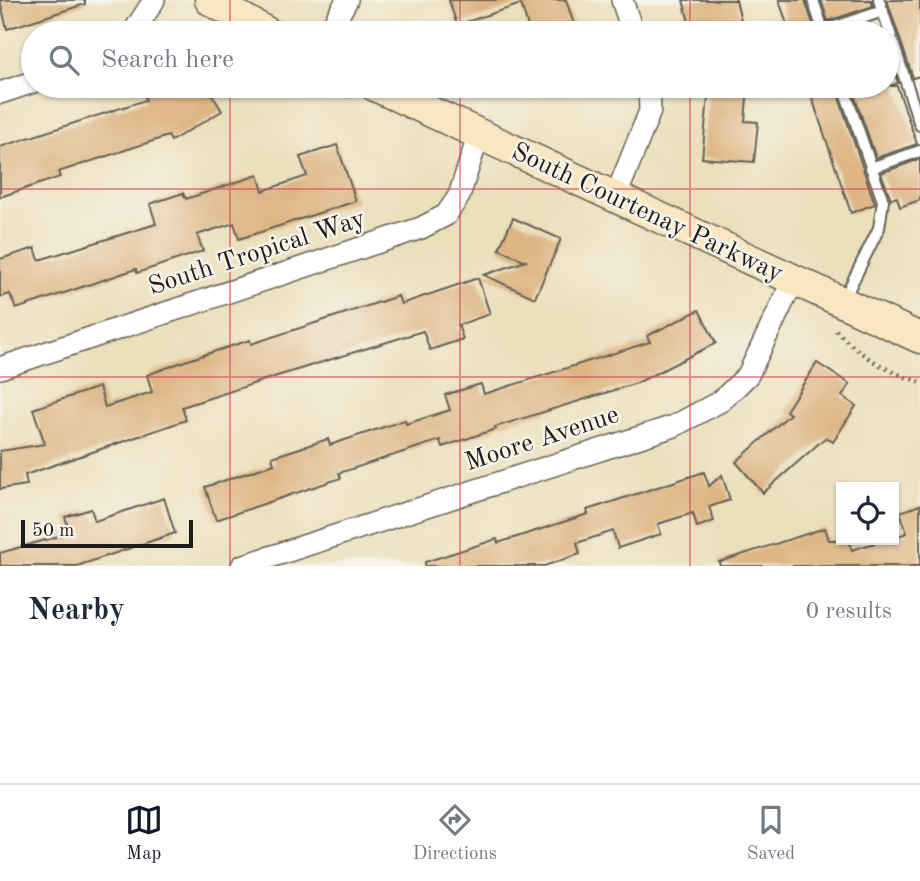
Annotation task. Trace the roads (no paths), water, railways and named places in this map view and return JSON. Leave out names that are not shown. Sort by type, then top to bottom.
[{"type":"main road","points":[[210,0],[247,21]]},
{"type":"main road","name":"South Courtenay Parkway","points":[[401,98],[920,338]]},
{"type":"street","points":[[141,21],[154,0]]},
{"type":"street","points":[[335,21],[347,0]]},
{"type":"street","points":[[622,0],[630,21]]},
{"type":"street","points":[[0,93],[21,86]]},
{"type":"street","points":[[616,196],[650,111],[649,98]]},
{"type":"street","name":"South Tropical Way","points":[[0,368],[421,228],[446,215],[459,196],[479,134]]},
{"type":"street","name":"Moore Avenue","points":[[242,566],[674,426],[721,401],[748,375],[793,281]]},
{"type":"lane","points":[[813,0],[820,21]]},
{"type":"lane","points":[[848,21],[881,6]]},
{"type":"lane","points":[[899,61],[920,125]]},
{"type":"lane","points":[[842,303],[878,228],[883,201],[847,98]]},
{"type":"lane","points":[[871,168],[920,151]]}]
